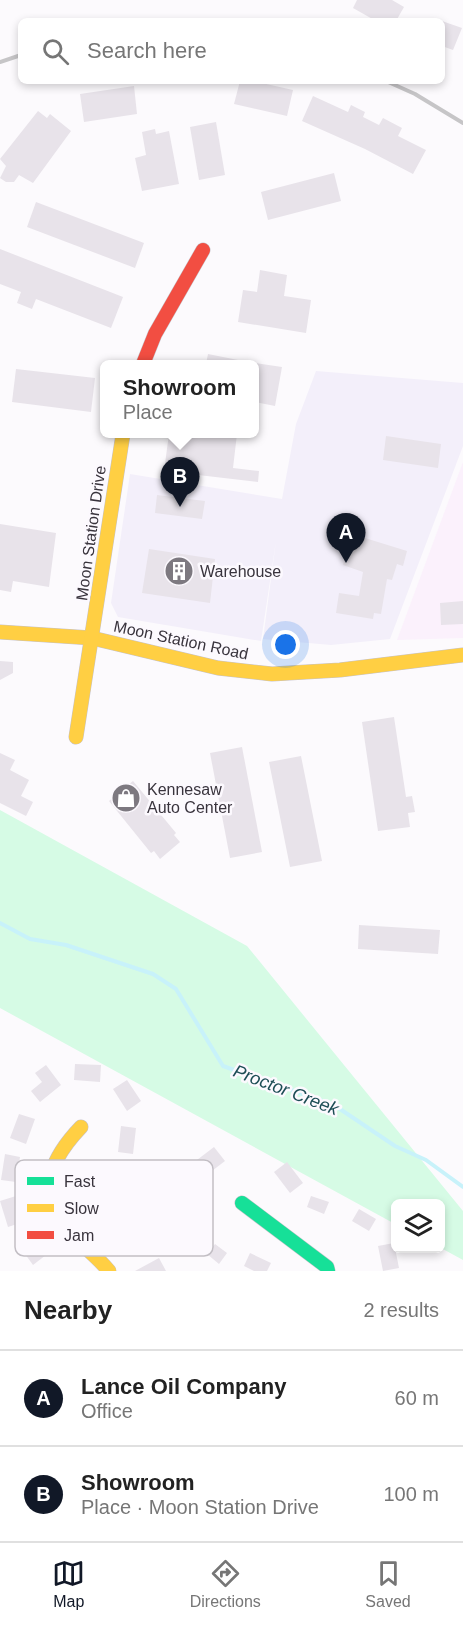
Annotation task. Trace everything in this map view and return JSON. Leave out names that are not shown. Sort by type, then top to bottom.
[{"type":"street","points":[[145,360],[166,314],[204,250]]},
{"type":"street","name":"Moon Station Drive","points":[[76,737],[122,438]]},
{"type":"street","name":"Moon Station Road","points":[[0,632],[92,638],[218,668],[272,674],[340,670],[463,655]]},
{"type":"street","points":[[55,1160],[61,1147],[81,1127]]},
{"type":"street","points":[[242,1203],[328,1271]]},
{"type":"street","points":[[97,1256],[109,1271]]},
{"type":"shaded area","points":[[316,371],[463,383],[463,446],[390,639],[331,645],[263,639],[276,541],[261,641],[118,617],[111,603],[130,474],[282,499],[296,424]]},
{"type":"shaded area","points":[[463,462],[463,638],[397,640]]},
{"type":"green space","points":[[0,810],[247,946],[463,1211],[463,1260],[445,1250],[445,1199],[391,1199],[391,1222],[0,1008]]},
{"type":"building","points":[[357,0],[392,0],[404,7],[398,18],[371,18],[353,8]]},
{"type":"building","points":[[445,22],[462,28],[453,50],[445,47]]},
{"type":"building","points":[[239,84],[266,84],[293,90],[287,116],[234,104]]},
{"type":"building","points":[[134,86],[137,114],[84,122],[80,94]]},
{"type":"building","points":[[313,96],[348,112],[351,105],[365,112],[363,117],[379,125],[383,118],[402,128],[398,136],[426,150],[413,174],[365,149],[302,121]]},
{"type":"building","points":[[38,111],[47,118],[50,114],[71,131],[33,183],[19,175],[14,182],[6,182],[0,178],[6,166],[0,159]]},
{"type":"building","points":[[216,122],[225,175],[199,180],[190,127]]},
{"type":"building","points":[[155,129],[156,134],[169,131],[179,184],[142,191],[135,158],[146,155],[142,132]]},
{"type":"building","points":[[334,173],[341,201],[268,220],[261,192]]},
{"type":"building","points":[[36,202],[144,243],[135,268],[27,227]]},
{"type":"building","points":[[0,249],[123,297],[111,328],[36,299],[32,309],[17,303],[21,292],[0,284]]},
{"type":"building","points":[[260,270],[287,275],[284,296],[311,300],[306,333],[238,322],[243,290],[257,292]]},
{"type":"building","points":[[208,354],[238,360],[207,360]]},
{"type":"building","points":[[259,364],[282,367],[275,406],[259,403]]},
{"type":"building","points":[[16,369],[95,378],[91,412],[12,402]]},
{"type":"building","points":[[386,436],[441,444],[438,468],[383,460]]},
{"type":"building","points":[[168,438],[237,438],[233,468],[259,471],[258,482],[164,471]]},
{"type":"building","points":[[157,495],[205,501],[202,519],[155,513]]},
{"type":"building","points":[[0,524],[56,533],[49,587],[13,581],[11,592],[0,590]]},
{"type":"building","points":[[352,534],[407,551],[403,566],[397,564],[392,580],[387,579],[381,614],[374,613],[373,619],[336,613],[339,593],[359,596],[363,572],[343,565]]},
{"type":"building","name":"Warehouse","points":[[149,549],[215,559],[210,603],[142,593]]},
{"type":"building","points":[[463,601],[463,624],[441,625],[440,603]]},
{"type":"building","points":[[0,661],[13,662],[13,673],[0,680]]},
{"type":"building","points":[[394,717],[406,797],[412,796],[415,812],[408,813],[410,827],[378,831],[362,722]]},
{"type":"building","points":[[242,747],[262,852],[230,858],[210,753]]},
{"type":"building","points":[[0,753],[15,760],[10,770],[29,780],[21,796],[33,802],[26,816],[0,803]]},
{"type":"building","points":[[301,756],[322,861],[290,867],[269,762]]},
{"type":"building","points":[[133,781],[176,833],[174,835],[180,842],[160,859],[154,851],[151,853],[109,801]]},
{"type":"building","points":[[359,925],[440,930],[438,954],[358,949]]},
{"type":"building","points":[[75,1064],[101,1065],[100,1082],[74,1080]]},
{"type":"building","points":[[46,1065],[61,1085],[40,1102],[31,1091],[42,1082],[35,1073]]},
{"type":"building","points":[[127,1080],[141,1101],[127,1111],[113,1089]]},
{"type":"building","points":[[19,1114],[35,1119],[26,1144],[10,1138]]},
{"type":"building","points":[[121,1126],[136,1128],[133,1154],[118,1152]]},
{"type":"building","points":[[214,1147],[225,1161],[213,1170],[213,1160],[197,1160]]},
{"type":"building","points":[[5,1154],[20,1157],[20,1160],[15,1160],[15,1182],[1,1180]]},
{"type":"building","points":[[287,1162],[303,1183],[290,1193],[274,1172]]},
{"type":"building","points":[[15,1196],[15,1225],[8,1227],[0,1201]]},
{"type":"building","points":[[311,1196],[329,1202],[324,1214],[307,1207]]},
{"type":"building","points":[[359,1209],[376,1219],[369,1231],[352,1221]]},
{"type":"building","points":[[215,1244],[227,1253],[219,1264],[209,1256],[213,1256]]},
{"type":"building","points":[[391,1244],[391,1253],[396,1253],[399,1268],[383,1271],[378,1246]]},
{"type":"building","points":[[250,1253],[271,1263],[267,1271],[254,1271],[244,1266]]},
{"type":"building","points":[[26,1256],[45,1256],[33,1265]]},
{"type":"building","points":[[159,1258],[166,1271],[135,1271]]},
{"type":"waterway","name":"Proctor Creek","points":[[0,923],[30,939],[66,945],[153,974],[176,989],[223,1066],[334,1105],[395,1146],[426,1160],[463,1187]]},
{"type":"railway","points":[[0,62],[18,56]]},
{"type":"railway","points":[[393,84],[415,94],[463,123]]},
{"type":"traffic: fast","points":[[242,1203],[327,1267],[328,1271]]},
{"type":"traffic: slow","points":[[76,737],[122,438]]},
{"type":"traffic: slow","points":[[0,632],[92,638],[218,668],[272,674],[340,670],[463,655]]},
{"type":"traffic: slow","points":[[57,1160],[81,1127]]},
{"type":"traffic: slow","points":[[95,1256],[109,1271]]},
{"type":"traffic: jam","points":[[145,360],[155,334],[203,250]]},
{"type":"place","name":"Showroom","points":[[180,507]]},
{"type":"place","name":"Lance Oil Company","points":[[346,563]]},
{"type":"place","name":"Warehouse","points":[[179,571]]},
{"type":"place","name":"Kennesaw Auto Center","points":[[126,798]]}]
